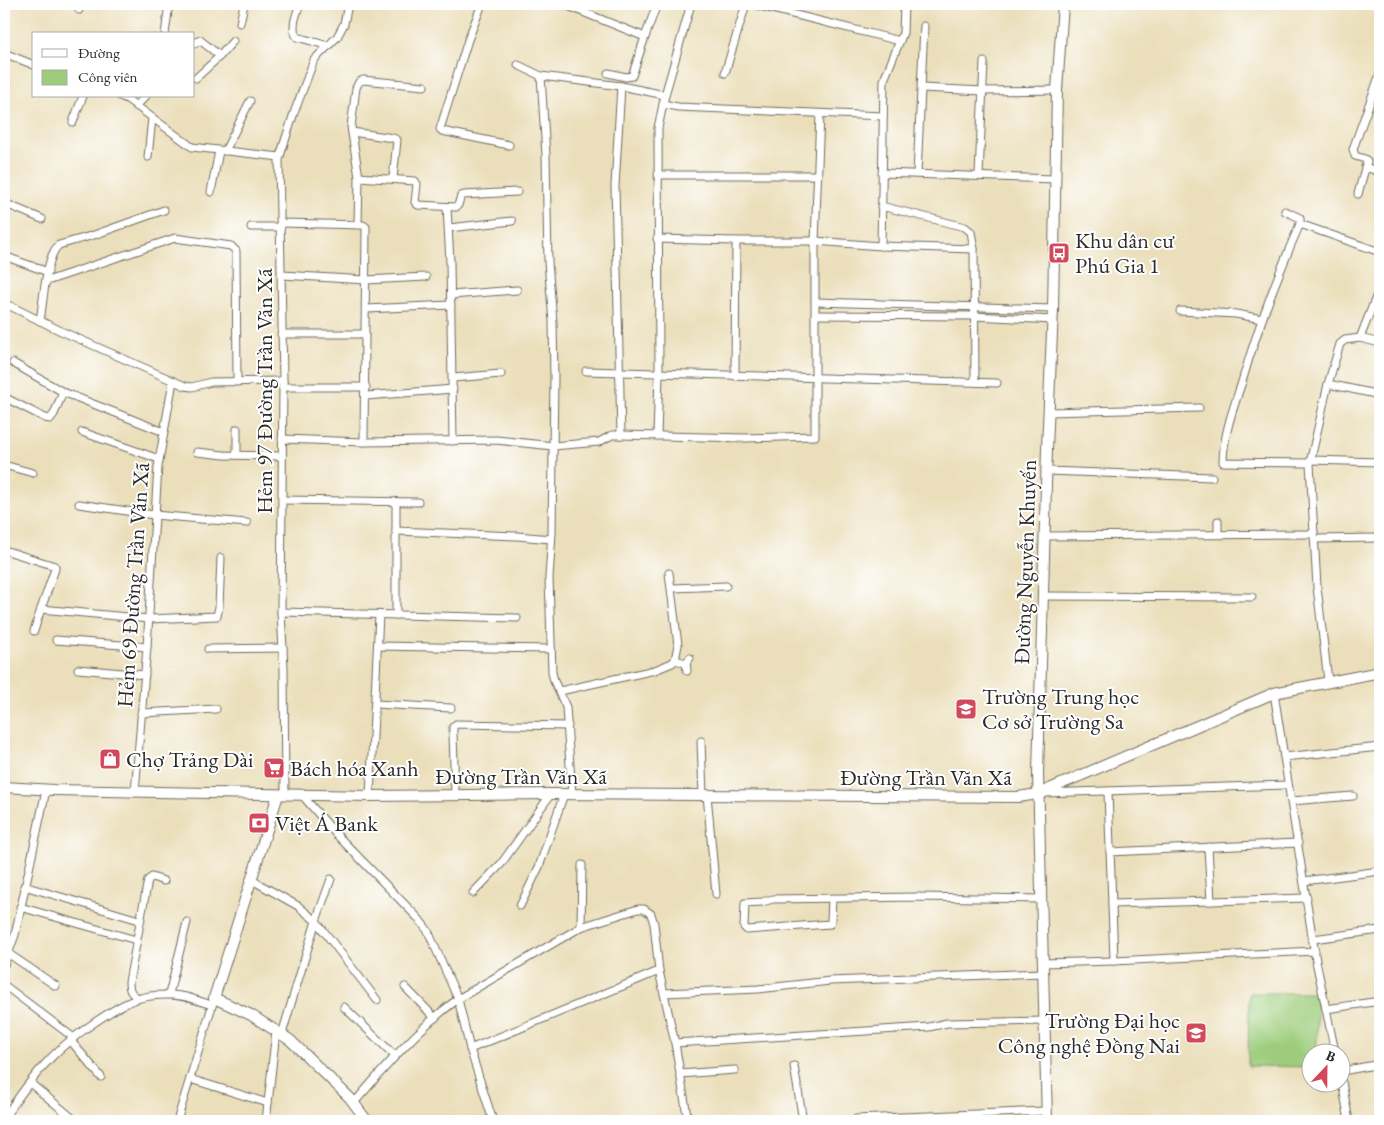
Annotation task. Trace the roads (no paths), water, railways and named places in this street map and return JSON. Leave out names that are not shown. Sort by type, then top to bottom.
[{"type":"street","points":[[165,32],[169,4]]},
{"type":"street","points":[[240,23],[244,4]]},
{"type":"street","points":[[300,4],[294,28],[296,37],[329,46]]},
{"type":"street","name":"Hẻm 97 Đường Trần Văn Xã","points":[[281,795],[283,384],[280,157],[314,60],[337,37],[344,24],[348,4]]},
{"type":"street","points":[[482,4],[468,40],[440,129],[509,145]]},
{"type":"street","points":[[563,4],[645,37]]},
{"type":"street","points":[[608,73],[626,77],[632,76],[657,4]]},
{"type":"street","points":[[657,436],[659,374],[658,128],[665,95],[691,4]]},
{"type":"street","points":[[725,73],[746,4]]},
{"type":"street","points":[[752,4],[900,40]]},
{"type":"street","points":[[881,246],[884,80],[903,33],[904,4]]},
{"type":"street","name":"Đường Nguyễn Khuyến","points":[[1046,1116],[1040,794],[1043,596],[1054,309],[1057,90],[1063,4]]},
{"type":"street","points":[[917,174],[924,26]]},
{"type":"street","points":[[195,43],[200,40],[220,56]]},
{"type":"street","points":[[196,78],[233,41]]},
{"type":"street","points":[[4,53],[32,65]]},
{"type":"street","points":[[979,175],[984,62]]},
{"type":"street","points":[[518,65],[541,76],[621,86],[665,95]]},
{"type":"street","points":[[1358,194],[1366,160],[1355,156],[1353,149],[1380,74]]},
{"type":"street","points":[[520,906],[539,867],[568,795],[568,726],[566,707],[554,681],[551,650],[549,578],[553,446],[553,322],[548,262],[545,128],[541,76]]},
{"type":"street","points":[[358,226],[359,177],[352,132],[356,88],[359,82],[367,80],[424,86]]},
{"type":"street","points":[[621,86],[615,186],[621,434]]},
{"type":"street","points":[[922,88],[983,91],[1057,90]]},
{"type":"street","points":[[73,122],[82,98]]},
{"type":"street","points":[[123,98],[192,147],[280,157]]},
{"type":"street","points":[[136,106],[144,98]]},
{"type":"street","points":[[212,192],[222,151],[250,101]]},
{"type":"street","points":[[663,104],[678,107],[883,116]]},
{"type":"street","points":[[282,439],[364,442],[496,440],[553,446],[599,442],[612,435],[621,434],[657,436],[815,436],[815,241],[820,114]]},
{"type":"street","points":[[148,157],[152,118]]},
{"type":"street","points":[[352,132],[397,140],[393,178]]},
{"type":"street","points":[[1365,167],[1380,172]]},
{"type":"street","points":[[882,173],[1055,179]]},
{"type":"street","points":[[658,175],[818,175]]},
{"type":"street","points":[[359,177],[415,181],[417,184],[415,202],[417,204],[448,207],[456,207],[461,196],[464,194],[517,192]]},
{"type":"street","points":[[4,203],[42,220]]},
{"type":"street","points":[[882,206],[965,227],[971,232],[974,249],[975,382]]},
{"type":"street","points":[[448,207],[453,440]]},
{"type":"street","points":[[40,321],[53,252],[59,245],[164,210]]},
{"type":"street","points":[[1285,211],[1300,218],[1300,224],[1262,319],[1236,402],[1223,452],[1223,462],[1380,462]]},
{"type":"street","points":[[449,228],[512,221]]},
{"type":"street","points":[[1300,224],[1380,252]]},
{"type":"street","points":[[251,227],[281,225],[363,225],[366,227],[366,396],[364,442]]},
{"type":"street","points":[[47,281],[175,238],[231,246],[236,251],[238,382]]},
{"type":"street","points":[[657,239],[736,242],[815,241],[881,246],[974,249]]},
{"type":"street","points":[[735,376],[736,242]]},
{"type":"street","points":[[4,256],[48,272]]},
{"type":"street","points":[[282,275],[366,280],[426,277]]},
{"type":"street","points":[[1360,338],[1380,287]]},
{"type":"street","points":[[451,294],[517,290]]},
{"type":"street","points":[[816,302],[1054,309]]},
{"type":"street","points":[[4,303],[173,381],[192,386],[205,382],[238,382],[366,387]]},
{"type":"street","points":[[366,309],[451,305]]},
{"type":"street","points":[[1180,311],[1236,314],[1262,319]]},
{"type":"street","points":[[816,315],[974,316],[1053,320]]},
{"type":"street","points":[[282,334],[365,334]]},
{"type":"street","points":[[1328,681],[1317,587],[1311,461],[1328,384],[1340,344],[1345,340],[1360,338],[1380,343]]},
{"type":"street","points":[[13,363],[63,392],[164,432]]},
{"type":"street","points":[[586,371],[997,383]]},
{"type":"street","points":[[453,378],[501,374]]},
{"type":"street","name":"Hẻm 69 Đường Trần Văn Xã","points":[[135,792],[145,675],[159,459],[173,381]]},
{"type":"street","points":[[1328,384],[1380,395]]},
{"type":"street","points":[[366,396],[453,389]]},
{"type":"street","points":[[4,397],[50,419],[63,392]]},
{"type":"street","points":[[1049,412],[1199,408]]},
{"type":"street","points":[[237,429],[237,455]]},
{"type":"street","points":[[82,432],[159,459]]},
{"type":"street","points":[[197,452],[282,456]]},
{"type":"street","points":[[4,465],[33,473]]},
{"type":"street","points":[[1047,471],[1212,477]]},
{"type":"street","points":[[282,500],[418,502]]},
{"type":"street","points":[[396,502],[396,615]]},
{"type":"street","points":[[79,504],[154,514],[247,522]]},
{"type":"street","points":[[1218,521],[1218,534]]},
{"type":"street","points":[[396,531],[551,539]]},
{"type":"street","points":[[1045,536],[1218,534],[1378,538]]},
{"type":"street","points":[[4,550],[55,566],[34,631]]},
{"type":"street","points":[[41,609],[149,619],[217,616],[221,558]]},
{"type":"street","points":[[560,691],[655,670],[669,666],[675,660],[678,645],[669,573]]},
{"type":"street","points":[[672,588],[726,586]]},
{"type":"street","points":[[1043,596],[1252,597]]},
{"type":"street","points":[[281,612],[517,618]]},
{"type":"street","points":[[370,796],[379,615]]},
{"type":"street","points":[[56,640],[147,647]]},
{"type":"street","points":[[378,646],[551,650]]},
{"type":"street","points":[[208,649],[283,648]]},
{"type":"street","points":[[675,660],[688,664]]},
{"type":"street","points":[[78,669],[145,675]]},
{"type":"street","name":"Đường Trần Văn Xã","points":[[4,787],[46,790],[370,796],[551,794],[1018,797],[1040,794],[1274,693],[1380,672]]},
{"type":"street","points":[[1274,693],[1315,951],[1333,1042]]},
{"type":"street","points":[[375,704],[451,708]]},
{"type":"street","points":[[141,713],[216,709]]},
{"type":"street","points":[[455,795],[453,727],[456,724],[568,726]]},
{"type":"street","points":[[701,741],[716,894]]},
{"type":"street","points":[[1284,756],[1380,747]]},
{"type":"street","points":[[1040,794],[1288,785]]},
{"type":"street","points":[[4,965],[9,954],[46,790]]},
{"type":"street","points":[[1108,792],[1114,961]]},
{"type":"street","points":[[473,893],[501,864],[551,794]]},
{"type":"street","points":[[177,1121],[213,1001],[281,795]]},
{"type":"street","points":[[302,795],[335,834],[418,918],[428,931],[458,999],[470,1049],[493,1121]]},
{"type":"street","points":[[1291,801],[1353,796]]},
{"type":"street","points":[[1110,852],[1298,843]]},
{"type":"street","points":[[1208,848],[1211,901]]},
{"type":"street","points":[[580,927],[582,865]]},
{"type":"street","points":[[1304,881],[1380,871]]},
{"type":"street","points":[[138,998],[129,989],[140,920],[150,878],[164,881]]},
{"type":"street","points":[[266,1121],[279,1033],[331,879]]},
{"type":"street","points":[[252,880],[298,906],[316,920],[377,1000]]},
{"type":"street","points":[[24,886],[140,920]]},
{"type":"street","points":[[832,898],[831,921],[828,924],[747,930],[744,927],[744,903],[773,899],[832,898],[1041,899]]},
{"type":"street","points":[[1112,904],[1307,898]]},
{"type":"street","points":[[20,907],[136,940]]},
{"type":"street","points":[[354,1103],[395,1056],[458,999],[580,927],[638,909],[644,909],[651,914],[654,924],[659,971],[675,1043],[688,1121]]},
{"type":"street","points":[[169,994],[187,922]]},
{"type":"street","points":[[1313,938],[1380,930]]},
{"type":"street","points":[[664,993],[758,989],[830,981],[1042,968],[1114,961],[1315,951]]},
{"type":"street","points":[[9,954],[56,986]]},
{"type":"street","points":[[470,1049],[659,971]]},
{"type":"street","points":[[4,986],[72,1039],[101,1077]]},
{"type":"street","points":[[405,987],[435,1018]]},
{"type":"street","points":[[4,1118],[50,1058],[72,1039],[120,1006],[138,998],[169,994],[213,1001],[251,1015],[297,1047],[354,1103],[367,1121]]},
{"type":"street","points":[[1326,1009],[1380,1001]]},
{"type":"street","points":[[344,1007],[395,1056]]},
{"type":"street","points":[[675,1043],[935,1027],[947,1023],[1044,1022]]},
{"type":"street","points":[[1352,1069],[1380,1064]]},
{"type":"street","points":[[774,1121],[803,1121],[794,1066]]},
{"type":"street","points":[[680,1074],[735,1070]]},
{"type":"street","points":[[190,1079],[268,1103]]},
{"type":"street","points":[[30,1083],[76,1121]]},
{"type":"street","points":[[1344,1092],[1349,1121]]},
{"type":"street","points":[[856,1119],[1046,1116]]},
{"type":"street","points":[[1376,1121],[1380,1120]]},
{"type":"place","name":"Khu dân cư Phú Gia 1","points":[[1059,253]]},
{"type":"place","name":"Trường Trung học Cơ sở Trường Sa","points":[[966,709]]},
{"type":"place","name":"Chợ Trảng Dài","points":[[110,759]]},
{"type":"place","name":"Bách hóa Xanh","points":[[274,768]]},
{"type":"place","name":"Việt Á Bank","points":[[259,823]]},
{"type":"place","name":"Trường Đại học Công nghệ Đồng Nai","points":[[1196,1033]]}]
